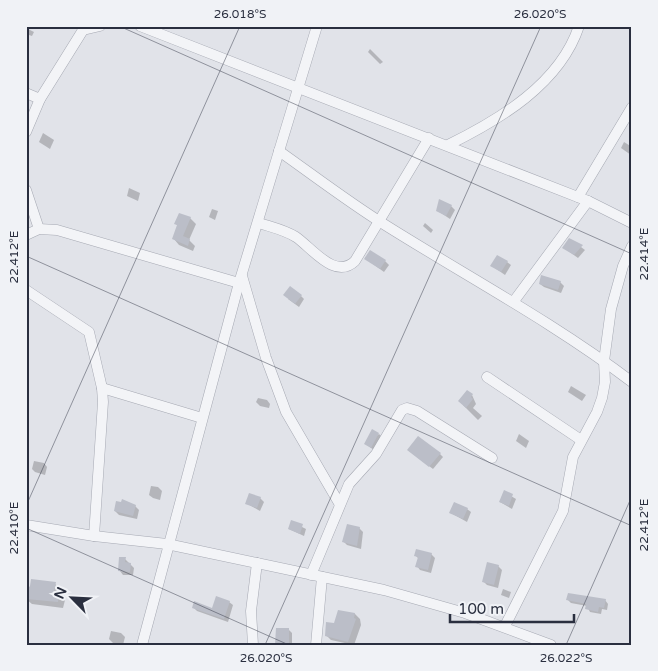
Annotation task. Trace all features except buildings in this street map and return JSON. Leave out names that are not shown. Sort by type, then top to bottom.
[{"type":"street","points":[[26,132],[40,99],[83,30],[100,26]]},
{"type":"street","points":[[140,26],[448,145],[583,199],[632,222]]},
{"type":"street","points":[[142,645],[202,418],[241,280],[317,26]]},
{"type":"street","points":[[448,145],[488,126],[525,98],[553,70],[576,38],[579,26]]},
{"type":"street","points":[[26,93],[40,99]]},
{"type":"street","points":[[514,301],[583,199],[632,107]]},
{"type":"street","points":[[259,223],[296,237],[326,262],[342,269],[350,266],[355,261],[430,138]]},
{"type":"street","points":[[279,151],[379,222],[514,301],[632,382]]},
{"type":"street","points":[[26,190],[39,229]]},
{"type":"street","points":[[26,235],[39,229],[58,230],[241,280]]},
{"type":"street","points":[[505,626],[563,511],[573,457],[597,412],[602,398],[605,382],[604,361],[611,309],[623,266],[632,246]]},
{"type":"street","points":[[241,280],[266,358],[286,412],[339,503]]},
{"type":"street","points":[[26,290],[89,332],[102,388],[94,536]]},
{"type":"street","points":[[487,377],[581,440]]},
{"type":"street","points":[[102,388],[202,418]]},
{"type":"street","points":[[316,645],[317,576],[339,503],[348,484],[376,454],[398,415],[407,408],[417,411],[492,458]]},
{"type":"street","points":[[26,525],[94,536],[168,544],[415,598],[505,626],[549,644]]},
{"type":"street","points":[[253,645],[251,611],[257,564]]}]
